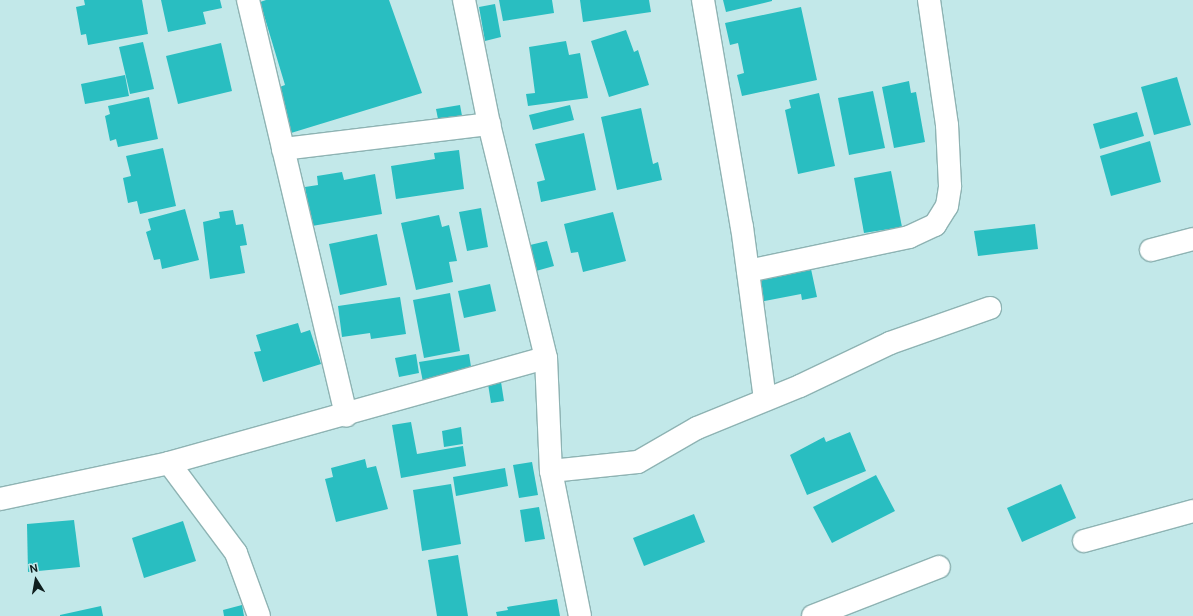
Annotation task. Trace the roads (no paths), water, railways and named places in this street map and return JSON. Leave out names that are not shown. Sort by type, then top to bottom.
[{"type":"street","points":[[248,0],[346,416]]},
{"type":"street","points":[[464,0],[489,124],[546,358],[551,472],[580,616]]},
{"type":"street","points":[[703,0],[748,271],[765,399]]},
{"type":"street","points":[[748,271],[909,237],[935,225],[947,206],[950,186],[948,125],[929,0]]},
{"type":"street","points":[[284,149],[489,124]]},
{"type":"street","points":[[1151,250],[1193,239]]},
{"type":"street","points":[[551,472],[638,462],[697,428],[890,343],[990,308]]},
{"type":"street","points":[[0,499],[169,463],[346,416],[546,358]]},
{"type":"street","points":[[169,463],[236,553],[259,616]]},
{"type":"street","points":[[1084,541],[1193,511]]},
{"type":"street","points":[[812,616],[939,567]]}]
